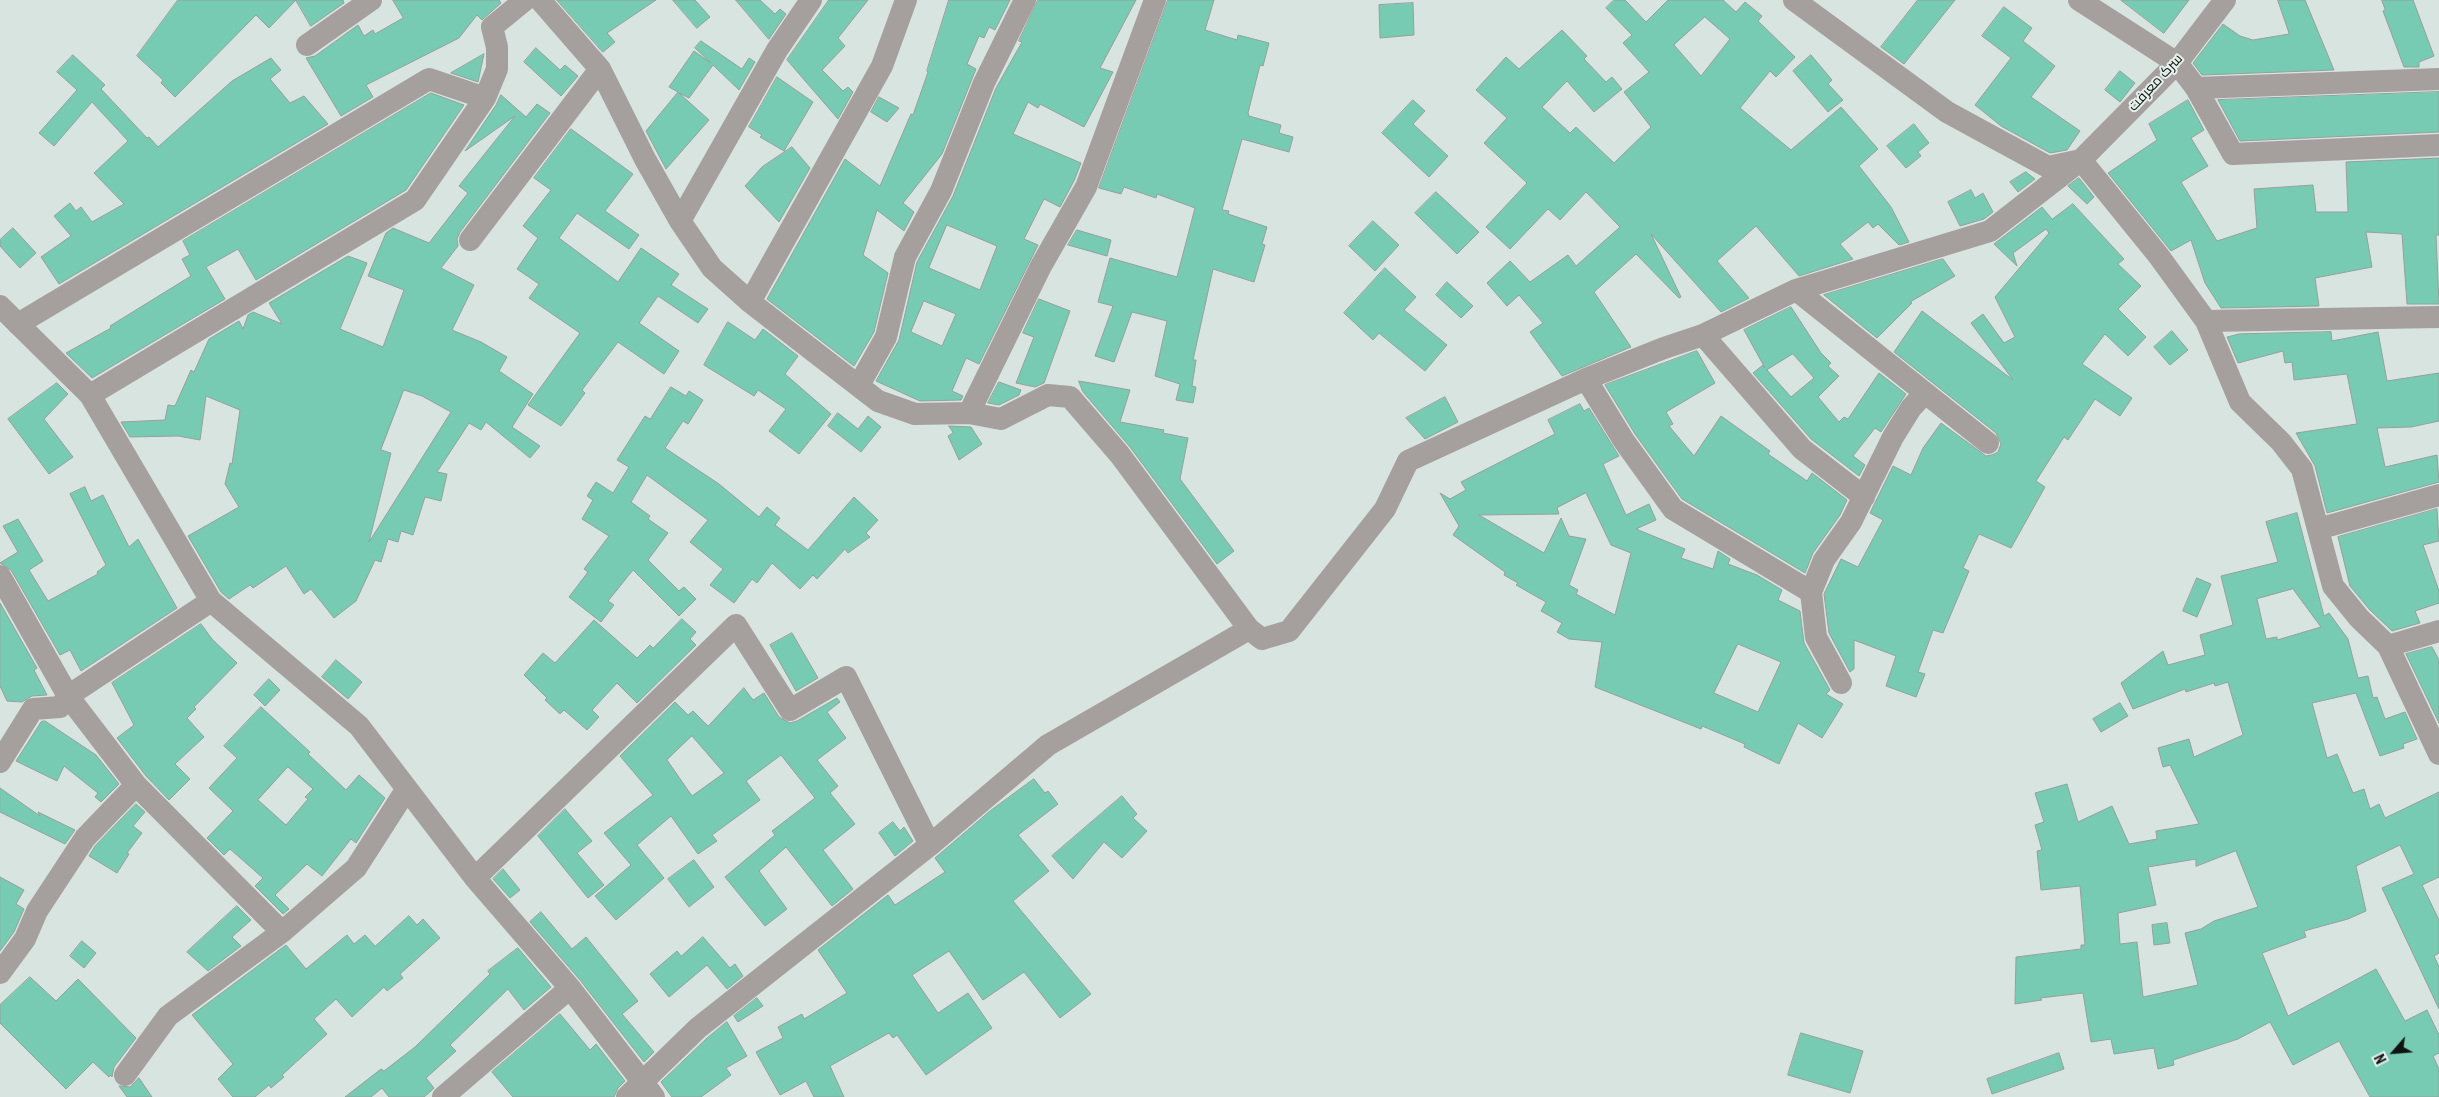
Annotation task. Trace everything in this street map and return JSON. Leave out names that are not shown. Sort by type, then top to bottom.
[{"type":"street","points":[[307,45],[371,0]]},
{"type":"street","points":[[90,395],[414,200],[485,98],[497,70],[497,47],[492,27],[525,0]]},
{"type":"street","points":[[0,306],[90,395],[211,601],[359,726],[475,878],[570,988],[641,1092],[698,1028],[930,845],[1048,745],[1249,629],[1125,462],[1070,397],[1048,396],[1001,419],[969,413],[915,414],[878,401],[860,385],[750,302],[712,268],[680,222],[645,159],[600,69],[540,0]]},
{"type":"street","points":[[680,222],[777,50],[812,0]]},
{"type":"street","points":[[750,302],[882,66],[906,0]]},
{"type":"street","points":[[860,385],[886,337],[905,257],[941,191],[984,83],[1025,0]]},
{"type":"street","points":[[969,413],[1041,266],[1086,187],[1155,0]]},
{"type":"street","points":[[1794,0],[1947,112],[2048,167],[2082,160],[2158,255],[2206,321],[2240,402],[2282,442],[2302,469],[2333,586],[2359,618],[2388,646],[2439,754]]},
{"type":"street","points":[[2079,0],[2177,63],[2196,88],[2233,154],[2439,145]]},
{"type":"street","name":"سرک معرفت","points":[[1249,629],[1262,639],[1289,631],[1384,509],[1408,461],[1586,379],[1664,348],[1703,335],[1796,290],[1990,231],[2082,160],[2177,63],[2225,0]]},
{"type":"street","points":[[470,240],[600,69]]},
{"type":"street","points":[[18,324],[429,79],[485,98]]},
{"type":"street","points":[[2196,88],[2439,79]]},
{"type":"street","points":[[1796,290],[1988,443]]},
{"type":"street","points":[[2206,321],[2439,317]]},
{"type":"street","points":[[1703,335],[1802,449],[1864,497]]},
{"type":"street","points":[[1586,379],[1624,441],[1674,509],[1811,592]]},
{"type":"street","points":[[1841,683],[1816,637],[1811,592],[1824,560],[1851,522],[1893,437],[1911,408],[1925,392]]},
{"type":"street","points":[[2318,529],[2439,495]]},
{"type":"street","points":[[0,576],[68,696],[136,785],[282,932]]},
{"type":"street","points":[[0,762],[33,709],[60,707],[68,696],[211,601]]},
{"type":"street","points":[[475,878],[736,625],[790,710],[846,677],[930,845]]},
{"type":"street","points":[[2388,646],[2439,631]]},
{"type":"street","points":[[0,973],[26,940],[37,911],[84,838],[136,785]]},
{"type":"street","points":[[125,1074],[168,1016],[282,932],[356,868],[406,790]]},
{"type":"street","points":[[443,1097],[570,988]]},
{"type":"building","points":[[178,0],[296,0],[269,28],[256,15],[175,97],[161,83],[163,80],[137,56]]},
{"type":"building","points":[[296,0],[343,0],[344,3],[311,26]]},
{"type":"building","points":[[393,0],[499,0],[501,3],[482,20],[477,15],[459,38],[366,85],[373,97],[341,116],[306,58],[315,56],[358,25],[364,36],[373,30],[375,34],[403,18]]},
{"type":"building","points":[[557,0],[656,0],[607,33],[615,42],[603,52]]},
{"type":"building","points":[[673,0],[695,0],[710,17],[697,28]]},
{"type":"building","points":[[736,0],[760,0],[775,14],[780,9],[786,14],[769,39]]},
{"type":"building","points":[[829,0],[868,0],[838,38],[845,46],[822,70],[843,91],[848,87],[853,92],[838,119],[787,60]]},
{"type":"building","points":[[949,0],[1010,0],[995,30],[989,27],[984,38],[979,36],[967,64],[976,69],[942,154],[903,203],[914,212],[904,231],[877,210],[863,255],[888,273],[874,332],[854,366],[767,299],[845,159],[880,186],[911,114],[913,115]]},
{"type":"building","points":[[1038,0],[1136,0],[1100,68],[1113,72],[1084,127],[1040,104],[1038,108],[1028,102],[1013,134],[1081,163],[1060,207],[1044,199],[1024,239],[1038,245],[979,364],[966,358],[952,391],[963,396],[961,400],[920,401],[876,381],[899,340],[917,262],[953,196],[996,88],[1022,42],[1019,41]],"holes":[[[947,225],[997,246],[980,290],[929,268]],[[924,301],[956,314],[942,346],[911,332]]]},
{"type":"building","points":[[1168,0],[1214,0],[1205,30],[1237,40],[1238,35],[1269,43],[1263,66],[1260,65],[1248,113],[1249,116],[1281,125],[1279,133],[1293,137],[1289,152],[1242,139],[1222,210],[1229,211],[1228,214],[1267,227],[1262,244],[1265,245],[1254,282],[1213,269],[1193,360],[1196,360],[1192,386],[1196,387],[1193,403],[1176,400],[1180,384],[1155,376],[1167,321],[1132,312],[1114,362],[1095,356],[1113,306],[1098,302],[1110,258],[1177,277],[1195,208],[1157,194],[1156,198],[1124,187],[1121,194],[1099,188]]},
{"type":"building","points":[[1614,0],[1625,0],[1646,22],[1668,0],[1723,0],[1736,12],[1745,2],[1762,16],[1758,21],[1795,57],[1776,77],[1770,71],[1740,108],[1791,150],[1841,107],[1878,149],[1859,166],[1891,207],[1909,242],[1899,245],[1878,224],[1873,228],[1868,222],[1840,244],[1853,259],[1799,276],[1756,226],[1717,261],[1749,298],[1721,312],[1651,234],[1681,297],[1679,298],[1636,254],[1594,292],[1631,347],[1562,376],[1530,332],[1543,323],[1519,295],[1507,306],[1487,283],[1510,261],[1530,282],[1568,255],[1576,266],[1620,227],[1586,192],[1560,220],[1548,209],[1510,249],[1486,227],[1527,183],[1484,143],[1507,118],[1476,90],[1506,57],[1519,69],[1562,30],[1587,56],[1584,59],[1606,82],[1612,77],[1622,89],[1594,112],[1567,81],[1542,107],[1570,133],[1576,127],[1614,163],[1651,127],[1624,92],[1649,72],[1623,43],[1632,35],[1606,8]],"holes":[[[1705,17],[1730,39],[1701,76],[1674,45]]]},
{"type":"building","points":[[1918,0],[1955,0],[1904,64],[1881,47]]},
{"type":"building","points":[[2121,0],[2189,0],[2164,33]]},
{"type":"building","points":[[2278,0],[2305,0],[2334,70],[2202,75],[2193,63],[2223,24],[2240,36],[2253,40],[2289,34]]},
{"type":"building","points":[[2382,0],[2413,0],[2434,56],[2419,62],[2419,67],[2404,67],[2383,11],[2385,10]]},
{"type":"building","points":[[1413,3],[1414,35],[1380,38],[1379,5]]},
{"type":"building","points":[[2004,7],[2032,28],[2023,41],[2055,66],[2031,97],[2080,131],[2067,150],[2050,153],[2001,126],[1975,105],[2011,58],[1982,36]]},
{"type":"building","points":[[701,41],[742,69],[749,58],[755,62],[739,90],[713,65],[689,98],[679,93],[709,120],[666,169],[646,131],[678,92],[669,87],[694,51],[711,63],[695,48]]},
{"type":"building","points":[[536,48],[560,70],[565,65],[578,76],[561,96],[524,62]]},
{"type":"building","points":[[484,54],[478,82],[451,73]]},
{"type":"building","points":[[73,55],[105,85],[101,89],[147,138],[149,137],[158,147],[232,81],[271,58],[281,70],[270,79],[290,103],[304,96],[328,124],[59,284],[41,257],[71,236],[54,216],[70,203],[76,211],[81,207],[92,222],[124,204],[94,173],[128,141],[92,102],[54,146],[39,133],[77,90],[57,72]]},
{"type":"building","points":[[1811,55],[1832,80],[1828,84],[1843,100],[1828,112],[1793,71]]},
{"type":"building","points":[[2120,71],[2135,83],[2120,102],[2105,90]]},
{"type":"building","points":[[777,77],[813,102],[784,151],[760,137],[762,135],[749,127]]},
{"type":"building","points":[[2439,92],[2439,132],[2240,141],[2218,100]]},
{"type":"building","points":[[431,93],[464,105],[406,190],[256,280],[238,249],[206,267],[225,299],[92,378],[66,353],[111,328],[110,326],[191,276],[182,259],[190,255],[183,241]]},
{"type":"building","points":[[501,95],[526,117],[537,104],[550,113],[460,232],[457,239],[458,246],[441,268],[474,285],[452,330],[481,342],[507,357],[499,371],[533,394],[512,427],[540,446],[530,458],[486,422],[481,430],[469,423],[437,472],[447,474],[441,501],[425,497],[413,535],[401,531],[398,542],[388,539],[381,562],[375,560],[356,601],[334,618],[311,589],[304,594],[286,566],[253,588],[250,585],[229,599],[221,592],[188,536],[239,507],[225,484],[230,463],[232,464],[240,410],[206,396],[200,440],[178,436],[130,437],[121,422],[165,420],[168,405],[175,406],[191,370],[194,372],[209,339],[239,321],[243,329],[248,315],[253,312],[282,324],[269,303],[348,256],[367,263],[340,329],[383,347],[404,290],[368,276],[386,233],[393,228],[429,243],[468,193],[459,186],[515,116],[465,151]],"holes":[[[404,390],[422,396],[451,412],[369,542],[391,453],[381,450]]]},
{"type":"building","points":[[879,97],[899,108],[887,122],[871,112]]},
{"type":"building","points":[[1413,100],[1425,111],[1413,124],[1448,156],[1429,177],[1382,133]]},
{"type":"building","points":[[2188,100],[2204,130],[2191,138],[2208,166],[2181,182],[2217,241],[2257,228],[2254,189],[2313,185],[2316,212],[2348,212],[2346,162],[2439,158],[2439,235],[2436,235],[2439,304],[2407,304],[2402,234],[2366,232],[2372,267],[2315,278],[2319,306],[2221,308],[2205,283],[2191,240],[2171,251],[2108,173],[2157,140],[2149,124]]},
{"type":"building","points":[[1914,124],[1929,143],[1918,152],[1921,156],[1906,168],[1887,146]]},
{"type":"building","points":[[571,129],[633,174],[605,211],[639,235],[629,249],[577,213],[559,238],[618,282],[641,248],[679,274],[671,285],[708,309],[698,323],[658,296],[639,323],[679,351],[664,374],[618,342],[582,390],[585,393],[561,426],[528,405],[580,333],[529,298],[539,284],[517,269],[538,238],[523,226],[551,190],[534,178]]},
{"type":"building","points":[[792,147],[810,168],[779,222],[745,186],[762,167]]},
{"type":"building","points":[[2026,172],[2035,179],[2018,192],[2010,182]]},
{"type":"building","points":[[2079,178],[2094,197],[2087,204],[2068,186]]},
{"type":"building","points":[[1971,190],[1975,198],[1983,193],[1993,212],[1984,219],[1960,226],[1948,202]]},
{"type":"building","points":[[1436,192],[1479,232],[1457,254],[1415,213]]},
{"type":"building","points":[[2073,204],[2124,259],[2118,264],[2141,286],[2118,309],[2146,337],[2128,356],[2105,334],[2082,364],[2132,398],[2120,416],[2095,399],[2068,440],[2064,437],[2036,481],[2045,487],[2011,548],[1979,534],[1963,568],[1969,571],[1943,633],[1933,630],[1918,672],[1925,674],[1916,697],[1886,686],[1896,656],[1854,640],[1854,669],[1850,672],[1829,633],[1824,594],[1841,559],[1858,567],[1883,520],[1870,513],[1893,466],[1911,475],[1923,448],[1941,423],[1986,456],[1998,452],[2001,444],[1996,433],[1894,352],[1922,311],[2013,380],[1971,323],[1983,314],[2004,343],[2015,337],[1995,297],[2049,233],[2046,229],[2013,253],[2017,266],[1994,244],[2042,207],[2052,219]]},
{"type":"building","points":[[1373,221],[1399,245],[1375,271],[1349,246]]},
{"type":"building","points":[[13,228],[36,253],[20,268],[0,246],[0,240]]},
{"type":"building","points":[[1077,230],[1111,240],[1107,256],[1068,245]]},
{"type":"building","points":[[1943,259],[1955,276],[1910,302],[1912,303],[1877,338],[1824,295]]},
{"type":"building","points":[[1385,268],[1416,297],[1404,310],[1447,345],[1425,371],[1379,333],[1373,340],[1344,313]]},
{"type":"building","points":[[1447,282],[1473,306],[1461,318],[1436,295]]},
{"type":"building","points":[[1039,299],[1070,311],[1044,383],[1035,387],[1016,383],[1034,337],[1023,333]]},
{"type":"building","points":[[1791,307],[1821,353],[1831,363],[1828,366],[1839,376],[1818,397],[1839,422],[1844,417],[1848,419],[1879,373],[1906,394],[1881,432],[1875,428],[1853,456],[1865,465],[1859,476],[1811,439],[1753,373],[1763,365],[1765,368],[1744,330]],"holes":[[[1793,354],[1814,378],[1791,397],[1767,370]]]},
{"type":"building","points":[[728,322],[755,340],[763,329],[798,356],[785,374],[831,414],[799,454],[769,431],[786,409],[758,390],[754,396],[704,365]]},
{"type":"building","points":[[2172,331],[2188,350],[2170,365],[2154,347]]},
{"type":"building","points":[[2331,332],[2332,341],[2378,332],[2387,381],[2439,373],[2439,421],[2411,427],[2377,428],[2385,467],[2437,455],[2439,482],[2327,513],[2315,466],[2296,433],[2357,424],[2347,374],[2294,380],[2292,362],[2285,363],[2283,351],[2238,363],[2227,337],[2239,334]]},
{"type":"building","points":[[1697,351],[1715,383],[1666,412],[1673,424],[1669,426],[1694,456],[1721,416],[1770,451],[1768,454],[1807,481],[1812,473],[1847,500],[1840,515],[1813,553],[1805,573],[1682,499],[1635,434],[1605,385]]},
{"type":"building","points":[[1079,381],[1130,390],[1120,422],[1164,430],[1163,433],[1188,438],[1180,479],[1234,551],[1217,564],[1130,447],[1083,392]]},
{"type":"building","points":[[999,382],[1021,390],[1019,395],[999,405],[988,403]]},
{"type":"building","points":[[57,383],[68,394],[44,419],[73,457],[49,474],[8,419]]},
{"type":"building","points":[[671,387],[686,396],[689,391],[703,400],[688,424],[683,421],[665,448],[719,484],[759,517],[767,507],[780,518],[775,525],[808,550],[854,497],[878,520],[866,533],[870,537],[848,553],[845,549],[817,579],[813,575],[800,589],[772,563],[757,583],[752,579],[734,603],[710,585],[723,569],[690,542],[708,520],[647,475],[631,502],[650,516],[648,519],[668,533],[648,560],[679,591],[684,587],[696,599],[679,616],[633,570],[608,601],[614,605],[601,622],[569,597],[588,572],[584,569],[609,536],[582,519],[593,500],[587,496],[596,482],[613,493],[629,467],[617,460],[645,416],[650,419]]},
{"type":"building","points":[[1445,397],[1458,422],[1425,439],[1406,418]]},
{"type":"building","points":[[1580,404],[1584,411],[1589,408],[1619,456],[1603,464],[1626,515],[1649,504],[1656,520],[1636,529],[1685,549],[1681,558],[1713,569],[1718,551],[1730,559],[1728,564],[1757,575],[1782,590],[1778,600],[1800,611],[1804,643],[1830,690],[1826,694],[1843,704],[1822,738],[1798,723],[1779,764],[1744,747],[1745,744],[1702,726],[1701,729],[1595,687],[1602,642],[1569,639],[1557,632],[1562,623],[1541,611],[1546,602],[1516,585],[1518,583],[1504,575],[1505,572],[1453,535],[1459,526],[1440,493],[1450,499],[1466,490],[1461,482],[1555,434],[1548,420]],"holes":[[[1586,493],[1611,545],[1631,553],[1615,615],[1576,594],[1578,590],[1569,585],[1586,539],[1569,536],[1561,518],[1544,553],[1479,515],[1559,514],[1557,508]],[[1738,644],[1781,662],[1758,712],[1714,693]]]},
{"type":"building","points":[[838,413],[858,429],[868,416],[881,427],[861,452],[828,426]]},
{"type":"building","points":[[949,426],[971,427],[982,444],[959,460],[948,436],[953,433]]},
{"type":"building","points":[[85,487],[91,501],[103,495],[129,547],[138,539],[177,608],[81,671],[70,650],[60,655],[11,570],[0,563],[18,552],[3,526],[18,519],[43,561],[29,570],[48,601],[98,574],[97,572],[106,565],[70,494]]},
{"type":"building","points":[[2437,509],[2439,541],[2423,545],[2439,591],[2439,603],[2415,611],[2420,623],[2392,631],[2369,609],[2350,586],[2338,537]]},
{"type":"building","points":[[2297,513],[2324,616],[2329,613],[2348,639],[2358,678],[2368,676],[2373,698],[2377,697],[2385,719],[2405,712],[2417,739],[2403,744],[2404,748],[2380,756],[2356,693],[2312,703],[2327,758],[2337,754],[2353,793],[2364,789],[2370,809],[2379,804],[2385,818],[2439,792],[2439,877],[2422,885],[2439,920],[2439,953],[2434,956],[2439,967],[2439,1009],[2382,888],[2414,874],[2400,845],[2356,866],[2366,911],[2348,919],[2304,931],[2306,937],[2262,953],[2288,1016],[2376,969],[2405,1021],[2427,1010],[2439,1035],[2439,1053],[2433,1056],[2439,1069],[2439,1097],[2370,1097],[2339,1041],[2293,1065],[2270,1022],[2238,1039],[2173,1060],[2174,1065],[2158,1069],[2154,1048],[2114,1054],[2111,1039],[2091,1042],[2083,993],[2040,998],[2042,1000],[2015,1004],[2016,957],[2081,949],[2081,945],[2085,945],[2080,886],[2041,890],[2037,851],[2042,850],[2035,825],[2044,822],[2035,793],[2067,784],[2078,822],[2112,806],[2129,844],[2157,839],[2156,831],[2199,824],[2170,765],[2163,767],[2158,748],[2189,739],[2194,757],[2243,735],[2228,682],[2215,686],[2214,683],[2186,692],[2185,689],[2133,709],[2121,683],[2163,651],[2168,665],[2205,655],[2200,635],[2233,625],[2221,576],[2278,562],[2266,522]],"holes":[[[2293,589],[2321,627],[2277,640],[2277,637],[2266,639],[2257,599]],[[2236,851],[2258,907],[2214,921],[2201,929],[2185,933],[2198,985],[2143,997],[2137,942],[2120,944],[2118,913],[2156,905],[2148,867],[2196,859],[2196,866]]]},
{"type":"building","points":[[2197,578],[2211,584],[2197,617],[2183,611]]},
{"type":"building","points":[[0,603],[37,668],[34,670],[47,695],[32,696],[22,702],[7,701],[0,686]]},
{"type":"building","points":[[682,619],[696,632],[690,639],[696,645],[637,703],[617,683],[592,710],[599,717],[587,730],[564,710],[560,714],[545,700],[547,698],[524,675],[543,653],[555,663],[594,620],[637,658],[650,645],[653,648]]},
{"type":"building","points":[[201,624],[212,639],[237,663],[194,707],[196,709],[187,718],[204,737],[175,764],[190,779],[169,800],[146,776],[117,738],[134,725],[112,683]]},
{"type":"building","points":[[792,633],[818,678],[796,691],[770,645]]},
{"type":"building","points":[[2432,647],[2439,660],[2439,723],[2406,654]]},
{"type":"building","points":[[336,660],[362,682],[348,699],[322,677]]},
{"type":"building","points":[[269,679],[280,690],[265,706],[254,695]]},
{"type":"building","points":[[744,688],[753,700],[764,693],[779,717],[790,723],[797,721],[837,698],[840,702],[827,712],[846,738],[817,760],[838,786],[830,793],[855,824],[823,850],[853,889],[832,906],[786,847],[759,871],[787,909],[765,926],[725,877],[775,835],[772,831],[815,798],[781,755],[746,781],[760,800],[712,835],[717,841],[698,854],[671,816],[637,845],[664,878],[616,920],[595,896],[631,865],[604,833],[653,795],[620,756],[675,702],[688,715],[693,711],[708,726]],"holes":[[[692,736],[724,773],[692,796],[667,760]]]},
{"type":"building","points":[[2120,703],[2128,716],[2101,732],[2093,719]]},
{"type":"building","points":[[261,707],[310,752],[308,754],[346,790],[359,775],[385,798],[356,843],[351,839],[322,876],[307,864],[275,895],[289,909],[283,914],[255,886],[263,878],[230,849],[224,855],[207,838],[233,811],[209,788],[237,758],[224,746]],"holes":[[[288,767],[313,789],[305,797],[308,799],[286,825],[258,800]]]},
{"type":"building","points":[[45,721],[96,755],[119,784],[101,802],[95,797],[98,793],[64,766],[57,781],[16,761],[41,722]]},
{"type":"building","points":[[1034,779],[1045,793],[1048,791],[1058,804],[1018,835],[1049,871],[1013,901],[1091,994],[1060,1018],[1024,972],[983,1000],[949,951],[912,975],[938,1013],[968,993],[992,1028],[926,1075],[897,1035],[893,1038],[889,1033],[830,1066],[844,1097],[814,1097],[806,1081],[780,1095],[756,1052],[783,1038],[778,1027],[802,1014],[804,1019],[847,993],[818,950],[888,895],[895,905],[945,872],[935,858],[990,811]]},
{"type":"building","points":[[0,788],[40,816],[38,812],[75,830],[65,844],[0,812]]},
{"type":"building","points":[[1122,796],[1137,814],[1133,818],[1147,831],[1122,858],[1104,842],[1073,879],[1052,856]]},
{"type":"building","points":[[136,804],[145,812],[133,826],[142,833],[127,853],[129,854],[117,873],[89,856],[95,846]]},
{"type":"building","points":[[565,809],[592,841],[577,853],[604,885],[588,898],[538,836]]},
{"type":"building","points":[[893,822],[900,831],[904,827],[913,841],[895,856],[879,833]]},
{"type":"building","points":[[694,860],[714,887],[689,907],[668,879]]},
{"type":"building","points":[[503,869],[520,890],[510,898],[493,879]]},
{"type":"building","points":[[0,877],[24,890],[16,904],[24,909],[14,932],[0,951]]},
{"type":"building","points":[[237,906],[251,920],[232,937],[241,946],[208,971],[187,952]]},
{"type":"building","points":[[541,912],[572,949],[586,937],[638,1001],[622,1014],[654,1052],[644,1062],[580,980],[530,922]]},
{"type":"building","points":[[409,916],[417,925],[423,919],[440,938],[400,974],[403,978],[387,991],[384,987],[352,1017],[336,999],[314,1019],[327,1034],[282,1075],[284,1077],[271,1088],[269,1085],[255,1097],[233,1097],[218,1079],[233,1064],[192,1015],[286,945],[306,969],[347,935],[354,944],[365,935],[375,946]]},
{"type":"building","points":[[2167,923],[2170,943],[2154,945],[2152,925]]},
{"type":"building","points":[[703,937],[730,968],[735,964],[743,976],[727,989],[707,965],[669,997],[650,974],[677,951],[681,956]]},
{"type":"building","points":[[82,941],[96,953],[84,968],[70,956]]},
{"type":"building","points":[[518,948],[551,987],[524,1010],[508,989],[450,1045],[456,1051],[426,1078],[434,1088],[431,1091],[424,1097],[389,1097],[382,1088],[371,1097],[345,1097],[381,1069],[384,1071],[415,1047],[490,974],[488,971]]},
{"type":"building","points":[[30,977],[56,1001],[78,979],[136,1038],[114,1067],[112,1077],[111,1075],[109,1077],[93,1062],[66,1089],[0,1023],[0,1005]]},
{"type":"building","points":[[757,998],[763,1006],[738,1022],[734,1016]]},
{"type":"building","points":[[560,1014],[590,1050],[596,1044],[625,1081],[618,1088],[614,1097],[513,1097],[492,1072]]},
{"type":"building","points":[[727,1022],[747,1056],[726,1068],[731,1075],[701,1097],[672,1097],[661,1082],[707,1038]]},
{"type":"building","points":[[1801,1033],[1863,1051],[1850,1093],[1788,1075]]},
{"type":"building","points":[[2059,1053],[2064,1069],[1992,1094],[1987,1079]]},
{"type":"building","points":[[139,1078],[152,1097],[127,1097],[119,1086],[130,1087]]}]
